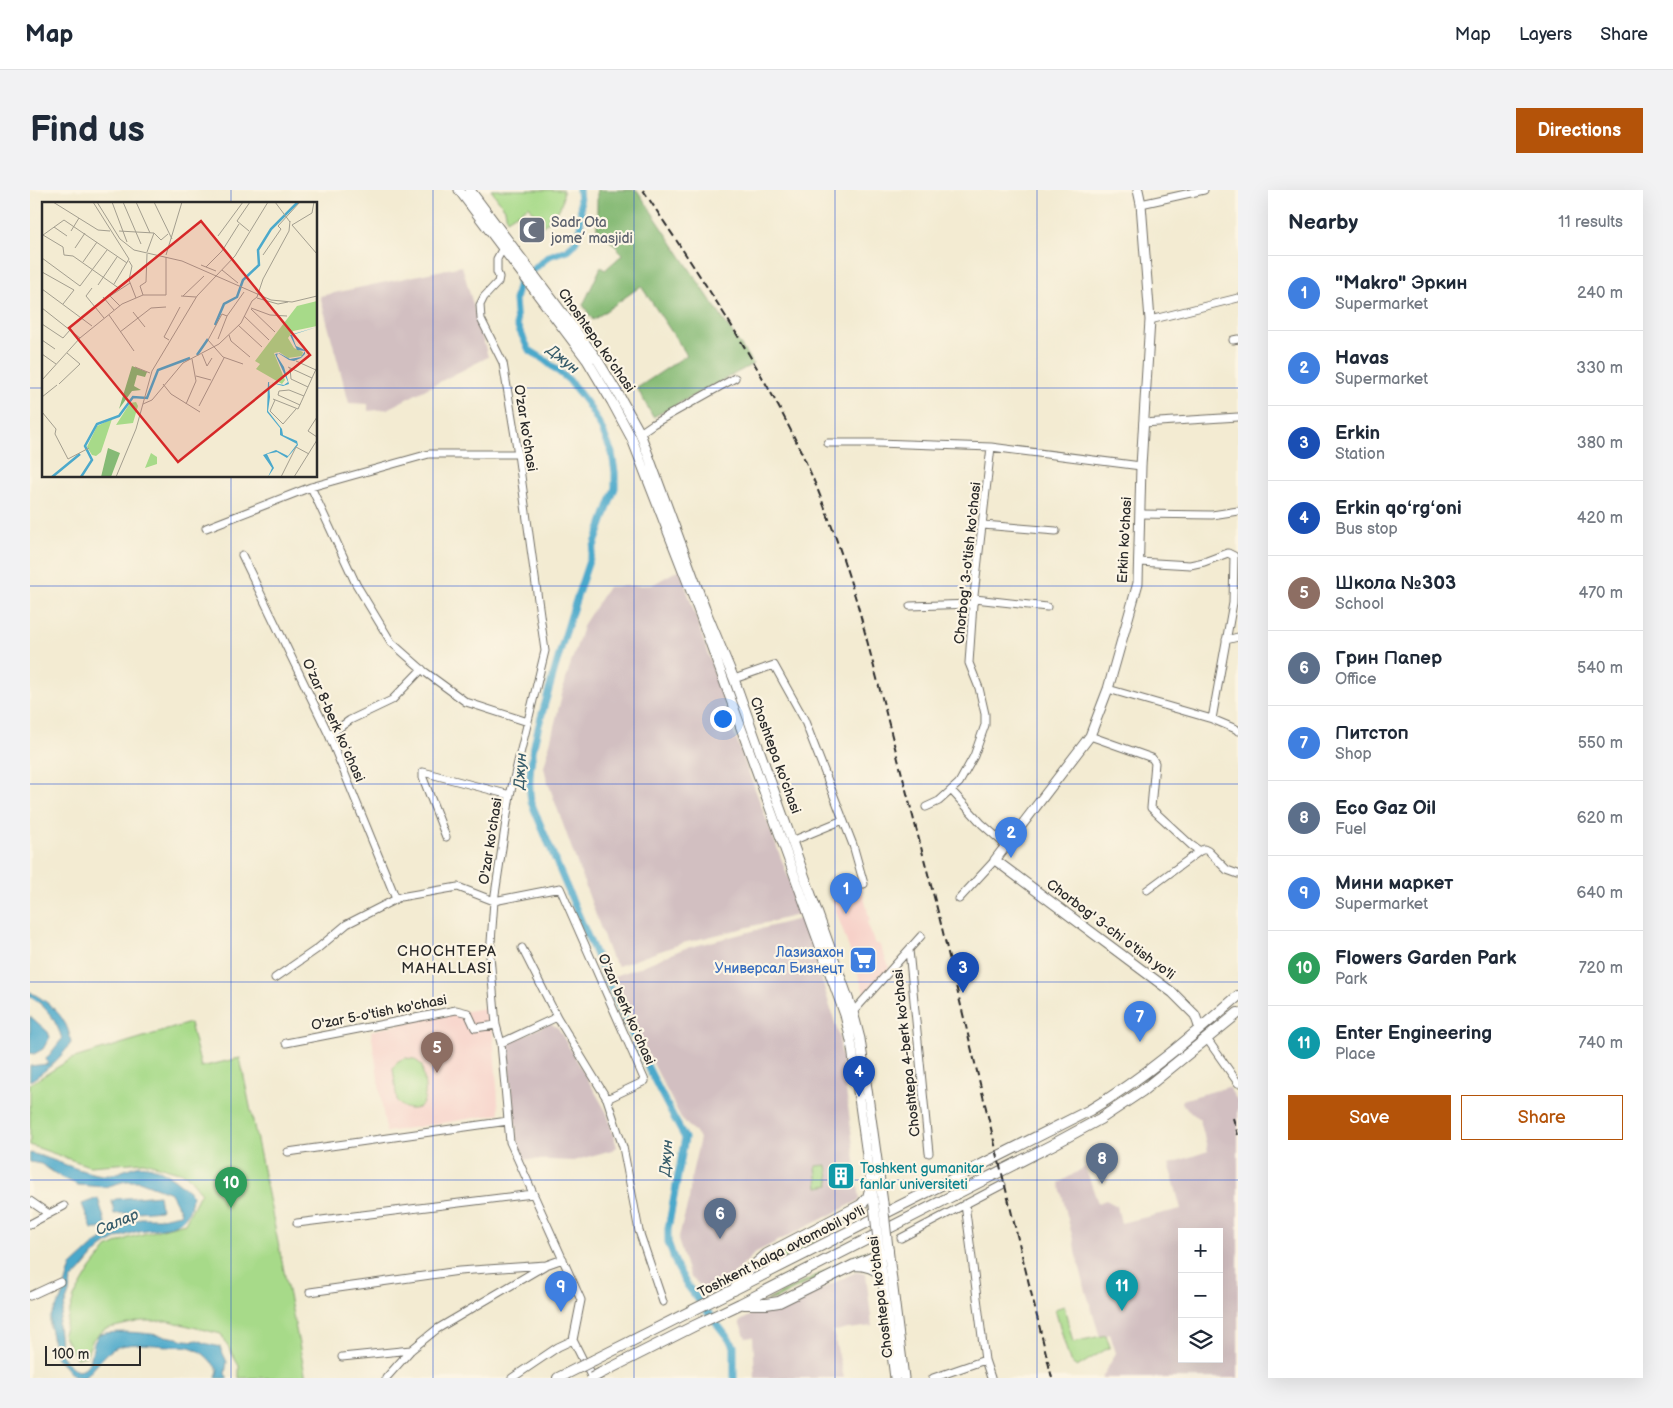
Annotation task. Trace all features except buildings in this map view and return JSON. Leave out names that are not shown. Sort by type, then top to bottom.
[{"type":"highway","name":"Toshkent halqa avtomobil yo'li","points":[[562,1376],[1084,1113],[1128,1085],[1200,1029],[1238,996]]},
{"type":"highway","name":"Toshkent halqa avtomobil yo'li","points":[[597,1376],[1052,1146],[1100,1119],[1142,1091],[1238,1013]]},
{"type":"highway","points":[[1200,1029],[1207,1039]]},
{"type":"highway","points":[[734,1290],[748,1271],[767,1254],[861,1206],[868,1197],[872,1182]]},
{"type":"highway","points":[[740,1304],[779,1302],[884,1251]]},
{"type":"highway","points":[[854,1266],[872,1268],[882,1276]]},
{"type":"main road","points":[[459,190],[470,195]]},
{"type":"main road","name":"Erkin ko'chasi","points":[[995,860],[1090,736],[1108,689],[1138,582],[1141,466],[1150,320],[1141,204],[1138,190]]},
{"type":"main road","name":"Choshtepa ko'chasi","points":[[470,195],[503,248],[514,255]]},
{"type":"main road","name":"Choshtepa ko'chasi","points":[[470,195],[610,379],[640,433],[705,609],[734,679],[748,733],[849,1014],[860,1039],[884,1251],[904,1378]]},
{"type":"main road","name":"Choshtepa ko'chasi","points":[[544,294],[594,371],[632,439],[698,609],[792,841],[849,1014],[851,1041],[872,1182],[878,1204]]},
{"type":"main road","name":"Chorbog' 3-chi o'tish yo'li","points":[[995,860],[1173,993],[1195,1015],[1200,1029]]},
{"type":"main road","name":"Choshtepa ko'chasi","points":[[884,1251],[882,1276],[895,1378]]},
{"type":"street","points":[[1141,204],[1204,190]]},
{"type":"street","name":"O'zar ko'chasi","points":[[503,248],[497,258],[496,272],[499,277],[498,282],[480,305],[481,319],[503,363],[518,454],[545,651],[510,795],[494,901],[490,956],[496,1026],[501,1043],[510,1142],[581,1300],[573,1340]]},
{"type":"street","points":[[1150,320],[1238,298]]},
{"type":"street","points":[[640,433],[735,378]]},
{"type":"street","points":[[1144,423],[1238,417]]},
{"type":"street","points":[[828,443],[991,447],[1141,466]]},
{"type":"street","name":"Chorbog' 3-o'tish ko'chasi","points":[[926,807],[939,801],[959,783],[968,770],[985,725],[985,714],[979,688],[969,663],[973,604],[991,447]]},
{"type":"street","points":[[206,528],[311,487],[429,454],[518,454]]},
{"type":"street","points":[[311,487],[356,584],[391,642],[422,669],[466,702],[528,722]]},
{"type":"street","points":[[1140,514],[1212,515],[1238,511]]},
{"type":"street","points":[[983,526],[1056,531]]},
{"type":"street","points":[[1138,562],[1190,565],[1228,553],[1232,554],[1235,558],[1232,603],[1212,719]]},
{"type":"street","name":"Oʻzar 8-berk koʻchasi","points":[[242,555],[329,735],[396,899]]},
{"type":"street","points":[[910,606],[973,604],[975,599],[1047,607]]},
{"type":"street","points":[[1226,640],[1238,637]]},
{"type":"street","points":[[734,679],[774,665],[804,719],[853,845],[864,884]]},
{"type":"street","points":[[329,735],[350,720],[392,700],[422,669]]},
{"type":"street","points":[[1108,689],[1212,719],[1236,728],[1238,731]]},
{"type":"street","points":[[1090,736],[1154,760],[1151,808],[1200,851]]},
{"type":"street","points":[[446,837],[423,778],[423,772],[510,795]]},
{"type":"street","points":[[951,790],[982,824],[1006,846]]},
{"type":"street","points":[[792,841],[843,820]]},
{"type":"street","points":[[1147,890],[1204,850],[1208,851],[1227,870],[1238,874]]},
{"type":"street","name":"Erkin ko'chasi","points":[[959,899],[995,860]]},
{"type":"street","points":[[276,978],[317,949],[347,924],[396,899],[458,887],[494,901]]},
{"type":"street","name":"Oʻzar berk koʻchasi","points":[[494,901],[560,888],[645,1081],[607,1099]]},
{"type":"street","points":[[849,1014],[921,936]]},
{"type":"street","points":[[522,948],[557,1017],[607,1099],[623,1147],[639,1231],[663,1302]]},
{"type":"street","name":"Choshtepa 4-berk ko'chasi","points":[[909,950],[929,1153]]},
{"type":"street","name":"O'zar 5-o'tish ko'chasi","points":[[286,1043],[456,1010],[468,1012],[475,1028],[496,1026]]},
{"type":"street","points":[[501,1043],[557,1017]]},
{"type":"street","points":[[1207,1039],[1238,1083]]},
{"type":"street","points":[[288,1152],[508,1121]]},
{"type":"street","points":[[901,1238],[1002,1185]]},
{"type":"street","points":[[297,1224],[533,1194]]},
{"type":"street","points":[[30,1201],[50,1214]]},
{"type":"street","points":[[965,1204],[985,1360],[991,1378]]},
{"type":"street","points":[[30,1224],[64,1206]]},
{"type":"street","points":[[310,1292],[460,1271],[546,1265],[563,1260]]},
{"type":"street","points":[[386,1378],[411,1350],[437,1329],[546,1265]]},
{"type":"street","points":[[30,1296],[60,1282]]},
{"type":"street","points":[[512,1378],[558,1347],[573,1340],[597,1376]]},
{"type":"street","points":[[342,1357],[411,1350]]},
{"type":"street","points":[[933,1378],[985,1360]]},
{"type":"shaded area","points":[[462,266],[488,357],[387,409],[368,411],[368,404],[349,403],[320,296]]},
{"type":"shaded area","points":[[680,569],[734,733],[802,914],[683,943],[618,966],[611,957],[544,767],[566,678],[584,624],[608,587],[652,585]]},
{"type":"shaded area","points":[[859,877],[870,921],[867,922],[875,944],[879,944],[889,966],[888,970],[865,995],[829,890]]},
{"type":"shaded area","points":[[803,918],[839,1036],[860,1200],[756,1252],[730,1278],[706,1290],[690,1277],[678,1240],[689,1199],[692,1173],[700,1138],[681,1118],[644,1046],[614,976],[683,949]]},
{"type":"shaded area","points":[[491,1007],[499,1114],[386,1132],[371,1031],[424,1018]]},
{"type":"shaded area","points":[[550,1023],[558,1028],[607,1113],[617,1147],[612,1150],[573,1161],[524,1159],[518,1143],[506,1044]]},
{"type":"shaded area","points":[[1228,1087],[1238,1101],[1238,1378],[1102,1378],[1116,1353],[1110,1334],[1100,1337],[1085,1288],[1059,1183],[1085,1167],[1098,1203],[1106,1200],[1117,1206],[1121,1223],[1181,1209],[1169,1164],[1208,1151],[1200,1120],[1182,1104],[1182,1100]]},
{"type":"shaded area","points":[[856,1272],[866,1274],[872,1326],[833,1331],[844,1378],[755,1378],[753,1337],[746,1338],[739,1322],[755,1313],[789,1305]]},
{"type":"green space","points":[[491,190],[563,190],[563,196],[558,211],[542,227],[529,206],[507,220],[505,209]]},
{"type":"green space","points":[[597,190],[637,190],[753,364],[653,417],[637,388],[687,355],[641,286],[593,320],[583,305],[601,267],[605,270],[623,254],[597,228]]},
{"type":"green space","points":[[190,1023],[201,1067],[240,1058],[306,1378],[239,1378],[239,1366],[221,1334],[169,1321],[141,1321],[105,1329],[93,1339],[86,1356],[76,1358],[63,1334],[74,1297],[90,1270],[107,1248],[128,1238],[185,1223],[201,1192],[186,1174],[144,1162],[89,1166],[30,1145],[30,1084],[71,1059]]},
{"type":"green space","points":[[406,1058],[414,1059],[422,1065],[425,1092],[422,1104],[418,1108],[407,1108],[397,1101],[393,1068],[398,1061]]},
{"type":"green space","points":[[827,1165],[830,1185],[818,1187],[816,1166]]},
{"type":"green space","points":[[861,1214],[793,1254],[753,1274],[771,1259],[851,1217]]},
{"type":"green space","points":[[870,1251],[777,1298],[766,1301],[860,1253]]},
{"type":"green space","points":[[1064,1306],[1073,1342],[1106,1335],[1110,1347],[1077,1367],[1070,1362],[1055,1309]]},
{"type":"water","points":[[30,992],[45,1001],[57,1012],[67,1026],[71,1043],[52,1064],[30,1081],[30,1066],[48,1064],[46,1059],[62,1039],[50,1015],[36,1000],[30,997]]},
{"type":"water","points":[[30,1016],[48,1032],[50,1037],[43,1049],[34,1054],[30,1053]]},
{"type":"water","name":"Салар","points":[[30,1153],[103,1175],[114,1174],[133,1167],[149,1166],[165,1173],[193,1195],[190,1209],[183,1219],[171,1226],[135,1232],[113,1240],[97,1252],[71,1280],[69,1293],[58,1324],[61,1355],[66,1362],[77,1371],[82,1370],[90,1363],[94,1343],[99,1334],[117,1332],[144,1333],[198,1340],[220,1347],[227,1362],[225,1374],[228,1378],[216,1378],[218,1370],[210,1360],[200,1351],[186,1347],[124,1345],[108,1353],[83,1378],[73,1376],[56,1357],[50,1318],[61,1299],[71,1266],[96,1243],[140,1218],[161,1218],[180,1214],[181,1212],[171,1193],[139,1181],[126,1181],[105,1187],[78,1185],[59,1176],[41,1164],[30,1162]]},
{"type":"water","points":[[159,1195],[161,1210],[114,1214],[112,1201],[116,1199]]},
{"type":"water","points":[[98,1198],[106,1225],[99,1229],[92,1229],[82,1204]]},
{"type":"waterway","name":"Джун","points":[[579,190],[580,230],[575,243],[567,250],[549,256],[519,282],[515,300],[517,325],[529,350],[569,380],[587,403],[601,427],[612,453],[615,488],[574,605],[540,722],[530,770],[531,802],[585,930],[642,1056],[685,1138],[668,1229],[668,1242],[677,1267],[687,1285],[734,1346],[734,1378]]},
{"type":"railway","points":[[643,190],[744,345],[762,377],[797,443],[823,503],[838,544],[858,606],[939,916],[1052,1378]]},
{"type":"railway","points":[[1233,1118],[1238,1135]]},
{"type":"place","name":"Sadr Ota jome’ masjidi","points":[[532,230]]},
{"type":"place","name":"Havas","points":[[1011,858]]},
{"type":"place","name":"\"Makro\" Эркин","points":[[846,914]]},
{"type":"place","name":"Лазизахон Универсал Бизнецт","points":[[863,960]]},
{"type":"place","name":"Erkin","points":[[963,993]]},
{"type":"place","name":"Питстоп","points":[[1140,1042]]},
{"type":"place","name":"Школа №303","points":[[437,1073]]},
{"type":"place","name":"Erkin qoʻrgʻoni","points":[[859,1097]]},
{"type":"place","name":"Toshkent gumanitar fanlar universiteti","points":[[841,1176]]},
{"type":"place","name":"Eco Gaz Oil","points":[[1102,1184]]},
{"type":"place","name":"Flowers Garden Park","points":[[231,1208]]},
{"type":"place","name":"Грин Папер","points":[[720,1239]]},
{"type":"place","name":"Enter Engineering","points":[[1122,1311]]},
{"type":"place","name":"Мини маркет","points":[[561,1312]]},
{"type":"district","name":"CHOCHTEPA MAHALLASI","points":[[447,960]]}]
